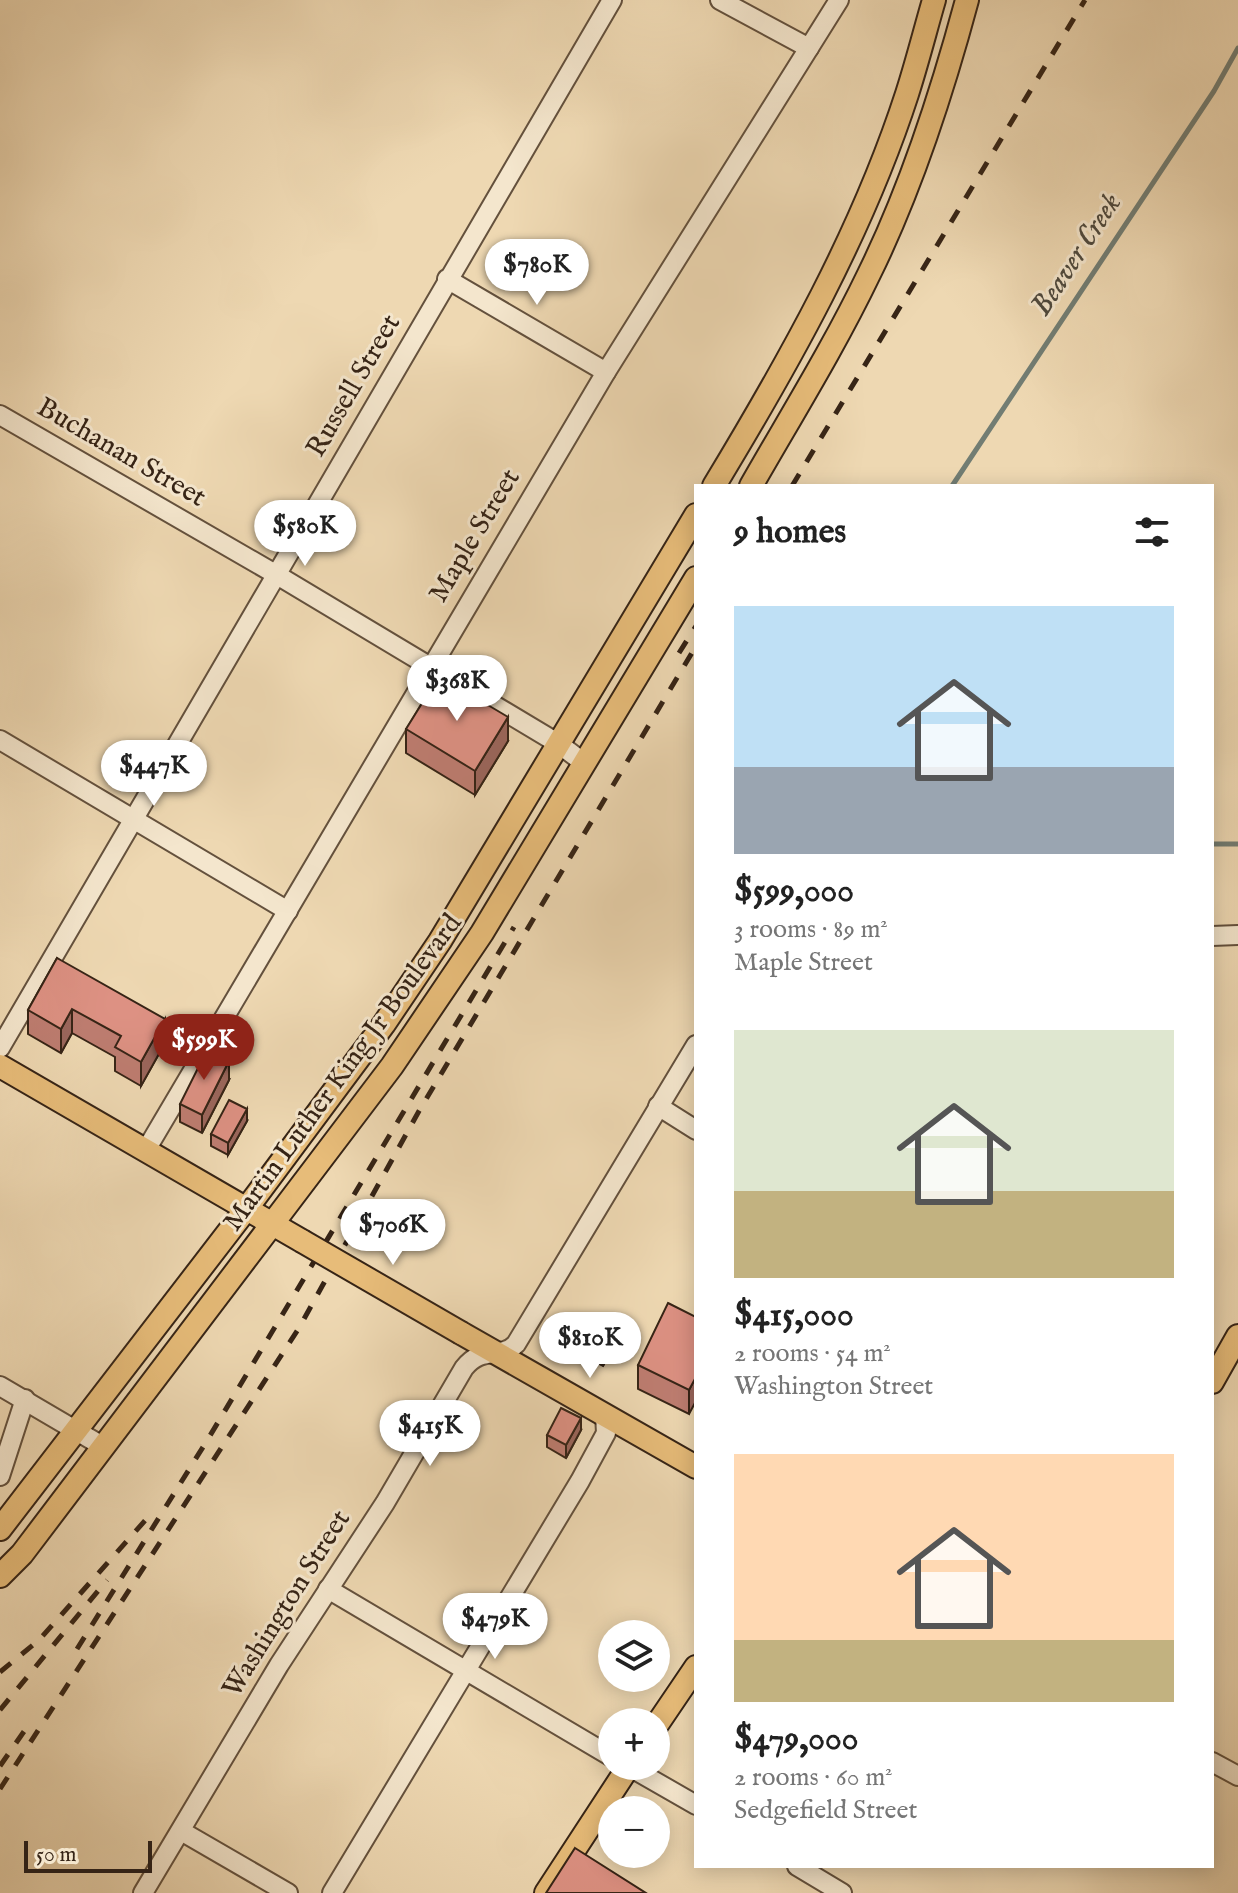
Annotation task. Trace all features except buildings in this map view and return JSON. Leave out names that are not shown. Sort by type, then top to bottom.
[{"type":"main road","points":[[715,484],[777,382],[850,237],[907,95],[934,0]]},
{"type":"main road","points":[[752,484],[841,330],[870,271],[931,119],[967,0]]},
{"type":"main road","name":"Martin Luther King Jr Boulevard","points":[[0,1529],[384,1024],[440,941],[694,518]]},
{"type":"main road","name":"Martin Luther King Jr Boulevard","points":[[0,1576],[22,1554],[392,1066],[482,933],[694,581]]},
{"type":"main road","points":[[0,1066],[694,1466]]},
{"type":"main road","points":[[1214,1378],[1238,1336]]},
{"type":"main road","points":[[668,1708],[694,1670]]},
{"type":"main road","points":[[546,1893],[619,1780]]},
{"type":"street","name":"Russell Street","points":[[0,1048],[612,0]]},
{"type":"street","points":[[720,0],[809,48]]},
{"type":"street","name":"Maple Street","points":[[146,1150],[606,372],[839,0]]},
{"type":"street","points":[[447,279],[606,372]]},
{"type":"street","name":"Buchanan Street","points":[[0,415],[277,575],[559,744],[584,763]]},
{"type":"street","points":[[0,740],[288,911]]},
{"type":"street","points":[[1214,936],[1238,935]]},
{"type":"street","name":"Washington Street","points":[[143,1893],[279,1665],[385,1503],[464,1368],[478,1355],[507,1351],[516,1344],[694,1048]]},
{"type":"street","points":[[658,1106],[694,1129]]},
{"type":"street","points":[[0,1386],[104,1447]]},
{"type":"street","points":[[0,1476],[25,1399]]},
{"type":"street","points":[[332,1893],[580,1481],[606,1433],[605,1415]]},
{"type":"street","points":[[328,1589],[598,1749]]},
{"type":"street","points":[[1214,1763],[1238,1776]]},
{"type":"street","points":[[652,1780],[694,1804]]},
{"type":"street","points":[[181,1831],[288,1893]]},
{"type":"street","points":[[800,1868],[842,1893]]},
{"type":"waterway","name":"Beaver Creek","points":[[953,484],[1214,91],[1238,48]]},
{"type":"waterway","name":"Beaver Creek","points":[[1214,844],[1238,844]]},
{"type":"railway","points":[[793,484],[1085,0]]},
{"type":"railway","points":[[679,653],[694,629]]},
{"type":"railway","points":[[0,1789],[299,1328],[419,1111],[694,649]]},
{"type":"railway","points":[[77,1649],[208,1439],[514,927]]},
{"type":"railway","points":[[0,1672],[39,1640],[150,1515]]},
{"type":"railway","points":[[0,1710],[107,1580]]},
{"type":"railway","points":[[0,1766],[25,1730]]}]
